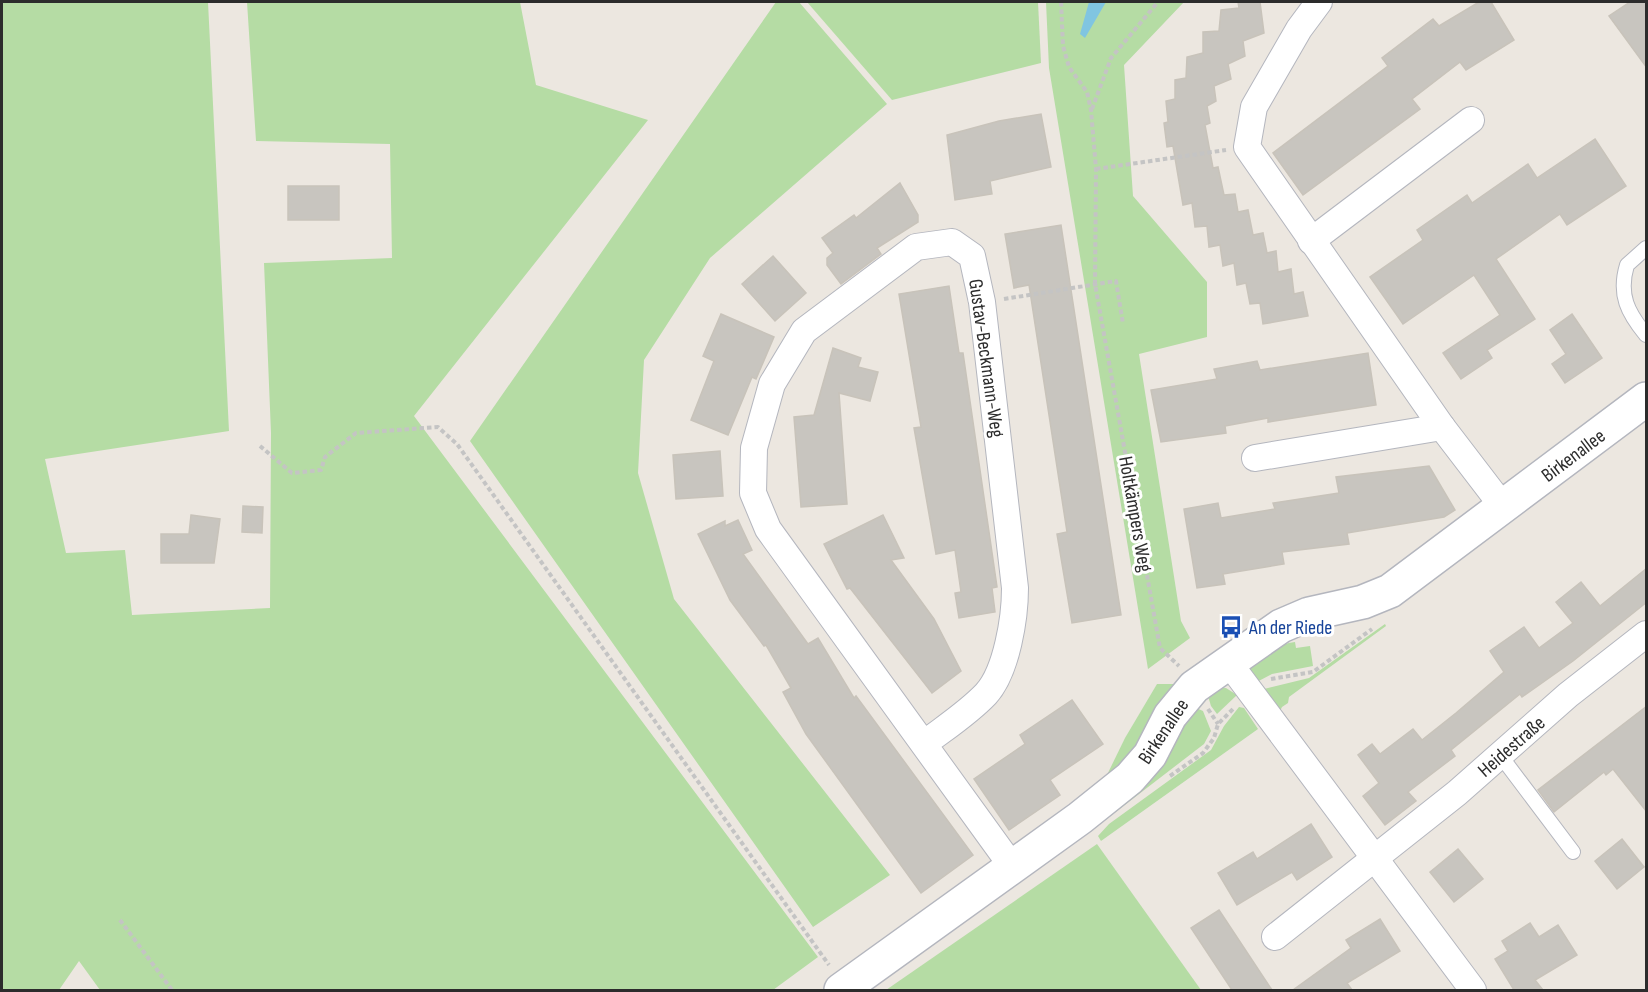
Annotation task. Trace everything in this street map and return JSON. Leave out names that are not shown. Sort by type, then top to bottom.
[{"type":"street","points":[[1319,2],[1299,28],[1254,107],[1247,147],[1442,427],[1504,508]]},
{"type":"street","points":[[1311,242],[1471,120]]},
{"type":"street","name":"Gustav-Beckmann-Weg","points":[[925,743],[969,710],[988,691],[1004,655],[1015,614],[1015,588],[982,302],[972,256],[952,242],[916,247],[804,332],[772,384],[754,448],[753,493],[768,529],[925,743],[1011,865]]},
{"type":"street","name":"Birkenallee","points":[[843,989],[1011,865],[1080,818],[1130,778],[1150,755],[1170,716],[1194,687],[1281,626],[1309,614],[1363,602],[1390,591],[1647,399]]},
{"type":"street","points":[[1255,458],[1442,427]]},
{"type":"street","name":"Heidestraße","points":[[1375,856],[1457,793],[1568,695],[1647,634]]},
{"type":"street","points":[[1229,663],[1473,990]]},
{"type":"street","points":[[1275,937],[1375,856]]},
{"type":"lane","points":[[1647,248],[1627,265],[1624,294],[1626,308],[1647,335]]},
{"type":"lane","points":[[1500,755],[1573,852]]},
{"type":"path","name":"Holtkämpers Weg","points":[[1061,2],[1063,46],[1069,67],[1087,92],[1091,110],[1096,169],[1095,284],[1160,648],[1176,663],[1218,724]]},
{"type":"path","name":"Holtkämpers Weg","points":[[1091,110],[1111,58],[1158,2]]},
{"type":"path","points":[[1096,169],[1247,147]]},
{"type":"path","points":[[982,302],[1116,281],[1123,324]]},
{"type":"path","points":[[260,446],[292,473],[321,470],[325,457],[356,433],[438,427],[457,444],[843,989]]},
{"type":"path","points":[[120,920],[172,990]]},
{"type":"green space","points":[[2,2],[208,2],[229,431],[45,459],[66,553],[125,550],[132,615],[270,608],[271,433],[264,263],[392,258],[390,144],[256,141],[247,2],[520,2],[536,85],[648,120],[414,416],[818,957],[773,990],[100,990],[79,961],[59,990],[2,990]]},
{"type":"green space","points":[[776,2],[799,2],[887,104],[710,258],[644,360],[638,473],[674,599],[890,875],[813,927],[470,441]]},
{"type":"green space","points":[[807,2],[1038,2],[1041,63],[892,100]]},
{"type":"green space","points":[[1046,2],[1184,2],[1124,65],[1133,196],[1207,282],[1207,337],[1139,354],[1181,621],[1190,638],[1148,669],[1049,68]]},
{"type":"green space","points":[[1385,624],[1386,626],[1289,697],[1288,703],[1282,707],[1278,715],[1264,689],[1309,678]]},
{"type":"green space","points":[[1295,642],[1296,648],[1310,646],[1313,666],[1272,674],[1253,684],[1249,670],[1263,655],[1275,648]]},
{"type":"green space","points":[[1157,684],[1174,684],[1135,753],[1106,777],[1125,738]]},
{"type":"green space","points":[[1219,688],[1226,688],[1237,695],[1217,714],[1208,696]]},
{"type":"green space","points":[[1194,707],[1203,711],[1211,731],[1204,744],[1100,824],[1095,824]]},
{"type":"green space","points":[[1239,707],[1244,708],[1258,729],[1101,841],[1098,836],[1109,824],[1211,750],[1224,726]]},
{"type":"green space","points":[[1097,844],[1201,990],[886,990]]},
{"type":"water","points":[[1089,2],[1106,2],[1085,38],[1080,34]]},
{"type":"building","points":[[1238,2],[1260,2],[1264,33],[1243,41],[1245,56],[1228,64],[1231,79],[1214,86],[1216,101],[1207,106],[1210,123],[1205,125],[1213,168],[1218,167],[1224,195],[1235,194],[1238,212],[1248,210],[1253,235],[1263,233],[1267,253],[1276,251],[1278,272],[1291,269],[1294,294],[1303,292],[1308,316],[1263,324],[1260,303],[1250,304],[1246,283],[1237,285],[1234,263],[1223,266],[1220,245],[1209,247],[1207,226],[1195,227],[1192,203],[1183,205],[1173,146],[1167,147],[1164,123],[1168,122],[1166,101],[1175,99],[1175,80],[1186,78],[1187,57],[1203,53],[1203,32],[1219,31],[1221,10],[1239,8]]},
{"type":"building","points":[[1479,2],[1491,2],[1514,40],[1466,70],[1460,62],[1412,99],[1420,109],[1303,195],[1273,153],[1388,66],[1382,58],[1433,19],[1439,26]]},
{"type":"building","points":[[1630,2],[1647,2],[1647,68],[1609,16]]},
{"type":"building","points":[[1041,114],[1051,167],[990,181],[992,194],[955,200],[947,135],[999,121]]},
{"type":"building","points":[[1595,139],[1626,186],[1567,225],[1560,214],[1496,259],[1535,319],[1487,350],[1492,358],[1461,379],[1443,353],[1500,315],[1474,275],[1403,324],[1370,277],[1423,240],[1417,230],[1467,195],[1472,203],[1528,164],[1537,178]]},
{"type":"building","points":[[900,183],[918,215],[918,222],[877,248],[881,254],[841,284],[827,265],[827,258],[833,253],[822,238],[854,215],[856,218]]},
{"type":"building","points":[[288,186],[339,186],[339,220],[288,220]]},
{"type":"building","points":[[1061,225],[1121,615],[1072,623],[1057,534],[1067,532],[1029,285],[1014,288],[1005,234]]},
{"type":"building","points":[[773,256],[806,293],[775,321],[742,284]]},
{"type":"building","points":[[949,286],[959,353],[963,353],[997,587],[992,588],[995,612],[959,618],[955,593],[961,592],[955,550],[936,554],[914,428],[921,427],[899,294]]},
{"type":"building","points":[[721,314],[774,337],[756,379],[752,377],[728,435],[691,420],[714,361],[703,356]]},
{"type":"building","points":[[1572,314],[1602,358],[1565,383],[1552,364],[1566,354],[1550,330]]},
{"type":"building","points":[[833,348],[861,358],[858,367],[878,372],[870,401],[839,393],[847,504],[801,507],[794,417],[814,415]]},
{"type":"building","points":[[1368,353],[1376,405],[1268,422],[1268,418],[1225,426],[1226,433],[1161,442],[1151,390],[1217,379],[1214,369],[1257,361],[1260,370]]},
{"type":"building","points":[[720,451],[723,496],[676,499],[673,455]]},
{"type":"building","points":[[1429,466],[1455,510],[1444,517],[1347,533],[1349,544],[1282,552],[1284,564],[1223,574],[1225,584],[1197,588],[1184,509],[1218,503],[1221,518],[1275,509],[1273,503],[1339,493],[1336,477]]},
{"type":"building","points":[[243,506],[263,507],[262,533],[242,532]]},
{"type":"building","points":[[191,515],[220,519],[214,563],[161,563],[161,534],[189,534]]},
{"type":"building","points":[[883,515],[904,558],[891,560],[934,619],[961,671],[932,693],[850,588],[847,589],[824,544]]},
{"type":"building","points":[[738,520],[752,550],[743,554],[808,644],[818,638],[854,698],[856,696],[973,855],[921,893],[806,734],[783,692],[791,688],[766,645],[764,646],[730,600],[698,534],[725,521],[725,526]]},
{"type":"building","points":[[1647,568],[1647,602],[1573,661],[1522,697],[1520,694],[1451,750],[1455,756],[1408,792],[1416,801],[1385,825],[1363,796],[1379,783],[1358,755],[1372,744],[1380,754],[1413,729],[1422,740],[1504,672],[1490,651],[1524,627],[1539,648],[1573,623],[1556,602],[1581,582],[1600,606]]},
{"type":"building","points":[[1072,700],[1103,744],[1050,780],[1060,795],[1009,830],[974,779],[1025,744],[1020,735]]},
{"type":"building","points":[[1647,706],[1647,812],[1613,769],[1606,775],[1604,772],[1554,812],[1538,790]]},
{"type":"building","points":[[1311,824],[1332,857],[1297,880],[1292,872],[1237,905],[1218,873],[1253,852],[1257,859]]},
{"type":"building","points":[[1622,839],[1644,867],[1617,889],[1595,861]]},
{"type":"building","points":[[1458,849],[1483,879],[1454,902],[1430,872]]},
{"type":"building","points":[[1219,910],[1272,990],[1232,990],[1191,928]]},
{"type":"building","points":[[1380,919],[1400,951],[1347,983],[1352,990],[1293,990],[1351,948],[1346,940]]},
{"type":"building","points":[[1530,923],[1539,937],[1558,925],[1577,955],[1535,980],[1543,990],[1514,990],[1495,959],[1508,951],[1502,941]]},
{"type":"place","name":"An der Riede","points":[[1231,627]]}]
